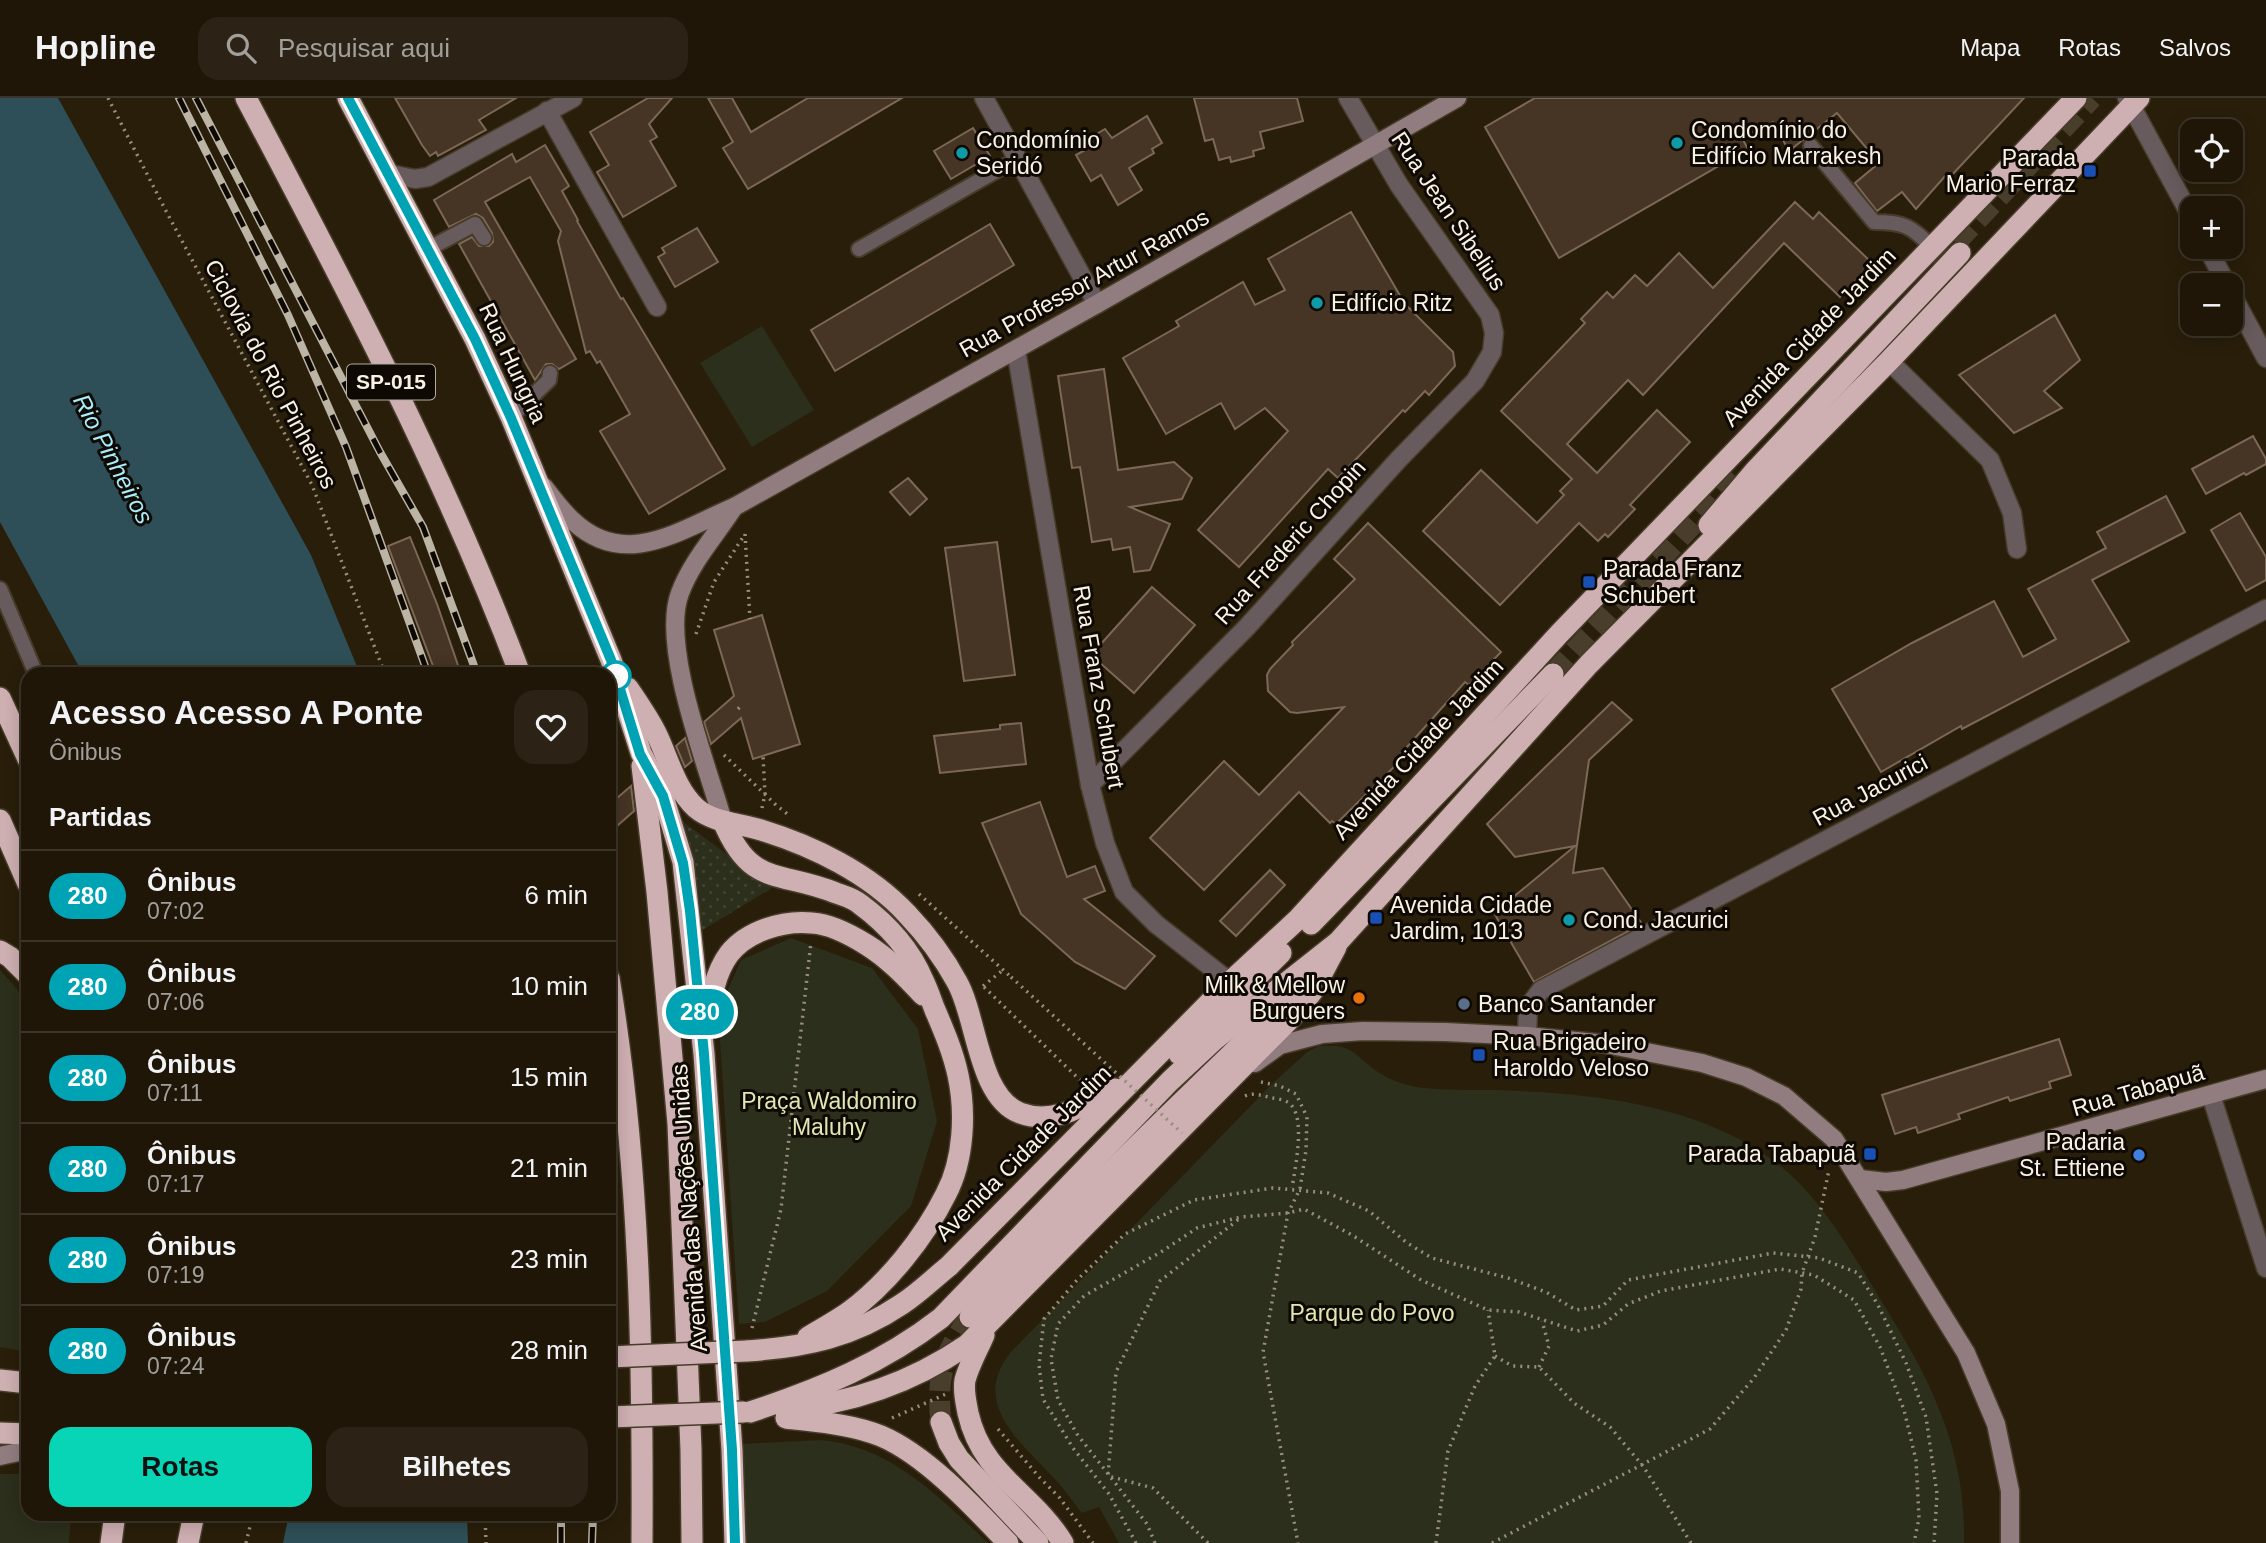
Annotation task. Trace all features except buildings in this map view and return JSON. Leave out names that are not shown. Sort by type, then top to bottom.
[{"type":"highway","name":"SP-015","points":[[246,98],[425,451],[491,595],[517,667]]},
{"type":"highway","name":"Rua Hungria","points":[[348,98],[475,339],[511,418],[611,660]]},
{"type":"highway","name":"Avenida Cidade Jardim","points":[[616,1357],[792,1348],[828,1340],[865,1326],[904,1303],[949,1266],[1230,982],[1297,919],[1559,634],[2076,98]]},
{"type":"highway","points":[[1589,664],[1889,361],[2133,100]]},
{"type":"highway","points":[[616,1417],[747,1412],[844,1401],[878,1392],[944,1361],[967,1345],[978,1322],[1132,1149],[1284,1003],[1589,664],[1754,472],[1960,253]]},
{"type":"highway","points":[[611,660],[615,667]]},
{"type":"highway","name":"Avenida das Nações Unidas","points":[[611,660],[613,667]]},
{"type":"highway","points":[[616,668],[655,730],[683,792],[695,807],[711,817],[786,839],[825,855],[869,880],[906,913],[958,982],[986,1070],[998,1094],[1007,1104],[1019,1113],[1042,1117],[1061,1115],[1079,1109],[1132,1080]]},
{"type":"highway","points":[[949,1266],[997,1233],[1357,878],[1553,674]]},
{"type":"highway","name":"Avenida das Nações Unidas","points":[[616,676],[640,754],[657,892],[678,1124],[691,1450],[692,1543]]},
{"type":"highway","points":[[0,698],[21,744]]},
{"type":"highway","name":"Avenida das Nações Unidas","points":[[640,754],[663,796],[683,863],[690,911],[704,1054],[732,1450],[735,1543]]},
{"type":"highway","points":[[0,820],[21,868]]},
{"type":"highway","points":[[723,821],[737,849],[749,864],[763,872],[818,886],[857,901],[888,926],[923,979],[950,1045],[959,1077],[962,1121],[958,1157],[947,1193],[922,1233],[889,1275],[850,1311],[792,1348]]},
{"type":"highway","points":[[704,1054],[711,1000],[718,975],[730,954],[748,937],[788,924],[813,923],[835,929],[867,945],[900,971],[933,1006]]},
{"type":"highway","points":[[1063,1543],[1039,1513],[993,1467],[982,1451],[965,1398],[965,1382],[978,1322],[1161,1148],[1292,1017],[1312,992],[1338,942]]},
{"type":"highway","points":[[747,1412],[854,1373],[912,1341],[941,1318],[1170,1081],[1214,1040],[1338,942]]},
{"type":"highway","points":[[0,951],[21,968]]},
{"type":"highway","points":[[616,1021],[633,1172],[645,1537]]},
{"type":"highway","points":[[747,1412],[834,1423],[880,1436],[917,1457],[984,1518],[1007,1543]]},
{"type":"highway","points":[[941,1422],[959,1460],[1038,1543]]},
{"type":"highway","points":[[0,1433],[21,1434]]},
{"type":"highway","points":[[111,1543],[114,1521]]},
{"type":"highway","points":[[188,1543],[193,1521]]},
{"type":"street","points":[[390,174],[415,179],[428,177],[573,98]]},
{"type":"street","points":[[984,98],[1097,304]]},
{"type":"street","name":"Rua Jean Sibelius","points":[[1348,98],[1374,146],[1490,315]]},
{"type":"street","name":"Rua Professor Artur Ramos","points":[[533,474],[574,523],[599,539],[630,546],[647,543],[734,507],[1016,350],[1457,98]]},
{"type":"street","points":[[2133,100],[2181,196]]},
{"type":"street","points":[[547,111],[657,307]]},
{"type":"street","name":"Rua Frederic Chopin","points":[[1090,785],[1247,627],[1398,460],[1475,381],[1492,352],[1494,333],[1490,315]]},
{"type":"street","points":[[2243,315],[2266,358]]},
{"type":"street","name":"Rua Franz Schubert","points":[[1016,350],[1090,785],[1105,843],[1124,892],[1156,924],[1230,982]]},
{"type":"street","points":[[1889,361],[1990,460],[2012,513],[2017,549]]},
{"type":"street","name":"Rua Professor Artur Ramos","points":[[723,821],[684,690],[674,623],[680,593],[685,583],[734,507]]},
{"type":"street","name":"Rua Jacurici","points":[[1527,1037],[1528,1006],[1541,990],[2266,609]]},
{"type":"street","points":[[1231,1080],[1280,1045],[1321,1034],[1445,1032],[1606,1044],[1702,1063],[1746,1077],[1784,1096],[1835,1139],[1966,1353],[1996,1424],[2010,1490],[2010,1543]]},
{"type":"street","name":"Rua Tabapuã","points":[[1860,1179],[1886,1182],[1903,1180],[2266,1079]]},
{"type":"street","points":[[2211,1095],[2266,1268]]},
{"type":"street","points":[[0,1457],[21,1452]]},
{"type":"lane","points":[[1811,146],[1874,222],[1898,222],[1915,230],[1932,247]]},
{"type":"lane","points":[[859,249],[1017,159]]},
{"type":"lane","points":[[428,248],[475,224],[484,239]]},
{"type":"lane","points":[[511,418],[549,380],[550,373]]},
{"type":"lane","points":[[0,589],[33,667]]},
{"type":"path","name":"Ciclovia do Rio Pinheiros","points":[[108,98],[312,485],[382,667]]},
{"type":"path","points":[[692,646],[714,582],[745,534],[750,619]]},
{"type":"path","points":[[738,709],[742,705]]},
{"type":"path","points":[[723,754],[776,806],[800,820]]},
{"type":"path","points":[[913,890],[924,897],[1182,1133]]},
{"type":"path","points":[[747,1351],[781,1209],[813,923]]},
{"type":"path","points":[[965,999],[1003,970]]},
{"type":"path","points":[[982,986],[1099,1097]]},
{"type":"path","points":[[1260,1082],[1280,1086],[1296,1094],[1307,1117],[1306,1150],[1300,1189],[1288,1213],[1263,1352],[1298,1543]]},
{"type":"path","points":[[1292,1188],[1298,1133],[1297,1116]]},
{"type":"path","points":[[1136,1543],[1109,1494],[1073,1448],[1043,1399],[1039,1365],[1044,1319],[1077,1280],[1125,1234],[1194,1200],[1273,1188],[1328,1193],[1369,1211],[1407,1242],[1432,1258],[1508,1278],[1546,1292],[1576,1310],[1603,1306],[1628,1280],[1773,1253],[1819,1258],[1858,1273],[1878,1305],[1906,1363],[1926,1416],[1937,1494],[1934,1543]]},
{"type":"path","points":[[1492,1543],[1710,1429],[1754,1378],[1786,1330],[1801,1289],[1802,1273],[1825,1192]]},
{"type":"path","points":[[1155,1543],[1147,1524],[1077,1434],[1058,1399],[1051,1359],[1058,1324],[1084,1296],[1197,1228],[1241,1217],[1304,1209],[1352,1235],[1421,1280],[1489,1310],[1519,1312],[1577,1331],[1603,1325],[1628,1304],[1661,1291],[1780,1269],[1814,1275],[1854,1300],[1880,1347],[1904,1410],[1916,1460],[1919,1518],[1914,1543]]},
{"type":"path","points":[[1108,1476],[1116,1372],[1160,1281],[1241,1217]]},
{"type":"path","points":[[1436,1543],[1448,1451],[1475,1386],[1496,1356],[1489,1310]]},
{"type":"path","points":[[1539,1367],[1549,1346],[1542,1321]]},
{"type":"path","points":[[1496,1356],[1512,1366],[1539,1367],[1574,1403],[1610,1427],[1643,1466],[1691,1543]]},
{"type":"path","points":[[880,1436],[883,1426],[894,1417],[965,1382]]},
{"type":"path","points":[[996,1426],[1059,1497],[1093,1543]]},
{"type":"path","points":[[1108,1476],[1153,1488],[1208,1543]]},
{"type":"path","points":[[246,1543],[251,1521]]},
{"type":"path","points":[[485,1521],[486,1543]]},
{"type":"green space","points":[[762,326],[814,410],[752,447],[700,363]]},
{"type":"green space","points":[[678,818],[772,888],[701,931]]},
{"type":"green space","name":"Praça Waldomiro Maluhy","points":[[791,938],[872,968],[918,1029],[937,1121],[911,1206],[827,1291],[765,1322],[739,1324],[718,1012],[741,960]]},
{"type":"green space","points":[[0,970],[17,989],[21,999],[21,1350],[0,1347]]},
{"type":"green space","name":"Parque do Povo","points":[[1319,1046],[1349,1049],[1383,1075],[1417,1087],[1557,1093],[1632,1103],[1670,1112],[1706,1124],[1772,1159],[1813,1198],[1837,1230],[1921,1369],[1945,1423],[1953,1451],[1960,1481],[1964,1543],[1119,1543],[1099,1507],[1082,1513],[1060,1484],[1014,1435],[997,1405],[995,1388],[999,1371],[1010,1353],[1272,1084],[1307,1052]]},
{"type":"green space","points":[[821,1440],[846,1444],[892,1463],[932,1492],[988,1543],[746,1543],[739,1444]]},
{"type":"green space","points":[[0,1474],[21,1474],[21,1521],[71,1521],[69,1543],[0,1543]]},
{"type":"water","name":"Rio Pinheiros","points":[[0,98],[58,98],[311,555],[357,667],[79,667],[0,522]]},
{"type":"water","points":[[288,1521],[467,1521],[468,1543],[283,1543]]},
{"type":"tunnel","points":[[1935,265],[2092,98]]},
{"type":"tunnel","points":[[1553,674],[1741,473]]},
{"type":"tunnel","points":[[941,1422],[940,1392],[944,1367],[953,1343],[970,1317]]},
{"type":"railway","points":[[179,98],[288,315],[346,447],[425,667]]},
{"type":"railway","points":[[196,98],[380,452],[423,527],[474,667]]},
{"type":"railway","points":[[561,1521],[561,1543]]},
{"type":"railway","points":[[592,1543],[593,1521]]},
{"type":"bus line","name":"280","points":[[348,98],[475,339],[511,418],[613,667]]},
{"type":"bus line","name":"280","points":[[616,676],[640,754],[663,796],[673,826],[683,863],[690,911],[704,1054],[732,1450],[735,1543]]},
{"type":"place","name":"Condomínio do Edifício Marrakesh","points":[[1677,143]]},
{"type":"place","name":"Condomínio Seridó","points":[[962,153]]},
{"type":"place","name":"Parada Mario Ferraz","points":[[2090,171]]},
{"type":"place","name":"Edifício Ritz","points":[[1317,303]]},
{"type":"place","name":"Parada Franz Schubert","points":[[1589,582]]},
{"type":"place","name":"Avenida Cidade Jardim, 1013","points":[[1376,918]]},
{"type":"place","name":"Cond. Jacurici","points":[[1569,920]]},
{"type":"place","name":"Milk & Mellow Burguers","points":[[1359,998]]},
{"type":"place","name":"Banco Santander","points":[[1464,1004]]},
{"type":"place","name":"Rua Brigadeiro Haroldo Veloso","points":[[1479,1055]]},
{"type":"place","name":"Parada Tabapuã","points":[[1870,1154]]},
{"type":"place","name":"Padaria St. Ettiene","points":[[2139,1155]]}]
